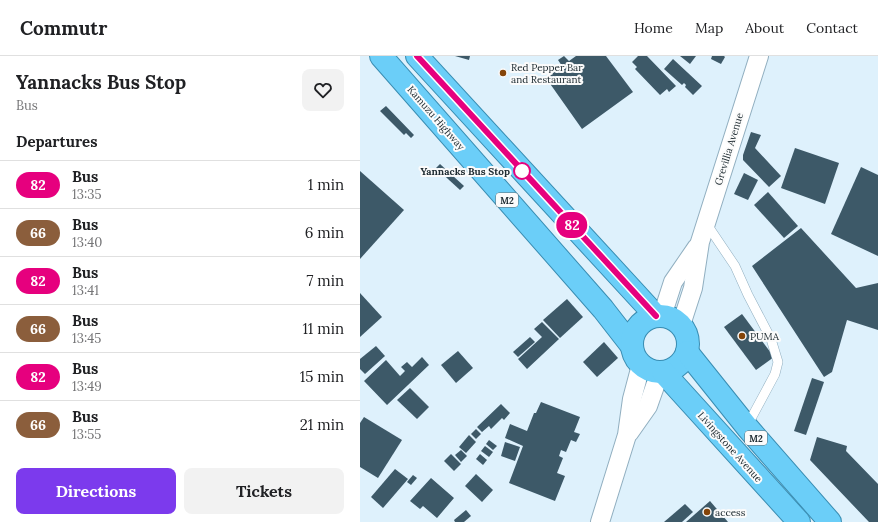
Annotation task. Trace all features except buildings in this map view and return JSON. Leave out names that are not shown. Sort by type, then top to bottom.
[{"type":"highway","name":"Kamuzu Highway","points":[[381,56],[603,309],[631,345]]},
{"type":"highway","points":[[417,56],[659,316]]},
{"type":"highway","points":[[631,345],[632,336],[636,328],[642,321],[650,317],[659,316],[672,318],[681,325],[686,333],[688,342],[687,352],[675,367],[654,370]]},
{"type":"highway","name":"M2","points":[[631,345],[634,356],[654,370]]},
{"type":"highway","name":"M2","points":[[687,352],[746,427],[830,522]]},
{"type":"highway","name":"Livingstone Avenue","points":[[654,370],[798,522]]},
{"type":"street","name":"Grevillia Avenue","points":[[681,325],[693,288],[700,242],[758,56]]},
{"type":"street","name":"Grevillia Avenue","points":[[659,316],[673,282],[700,242]]},
{"type":"street","points":[[600,522],[627,436],[632,398],[654,370]]},
{"type":"lane","points":[[706,223],[735,266],[771,339],[778,362],[775,374],[746,427]]},
{"type":"bus line","name":"82","points":[[417,56],[656,316]]},
{"type":"place","name":"Red Pepper Bar and Restaurant","points":[[503,73]]},
{"type":"place","name":"Yannacks Bus Stop","points":[[522,171]]},
{"type":"place","name":"PUMA","points":[[742,336]]},
{"type":"place","name":"access","points":[[707,512]]}]
